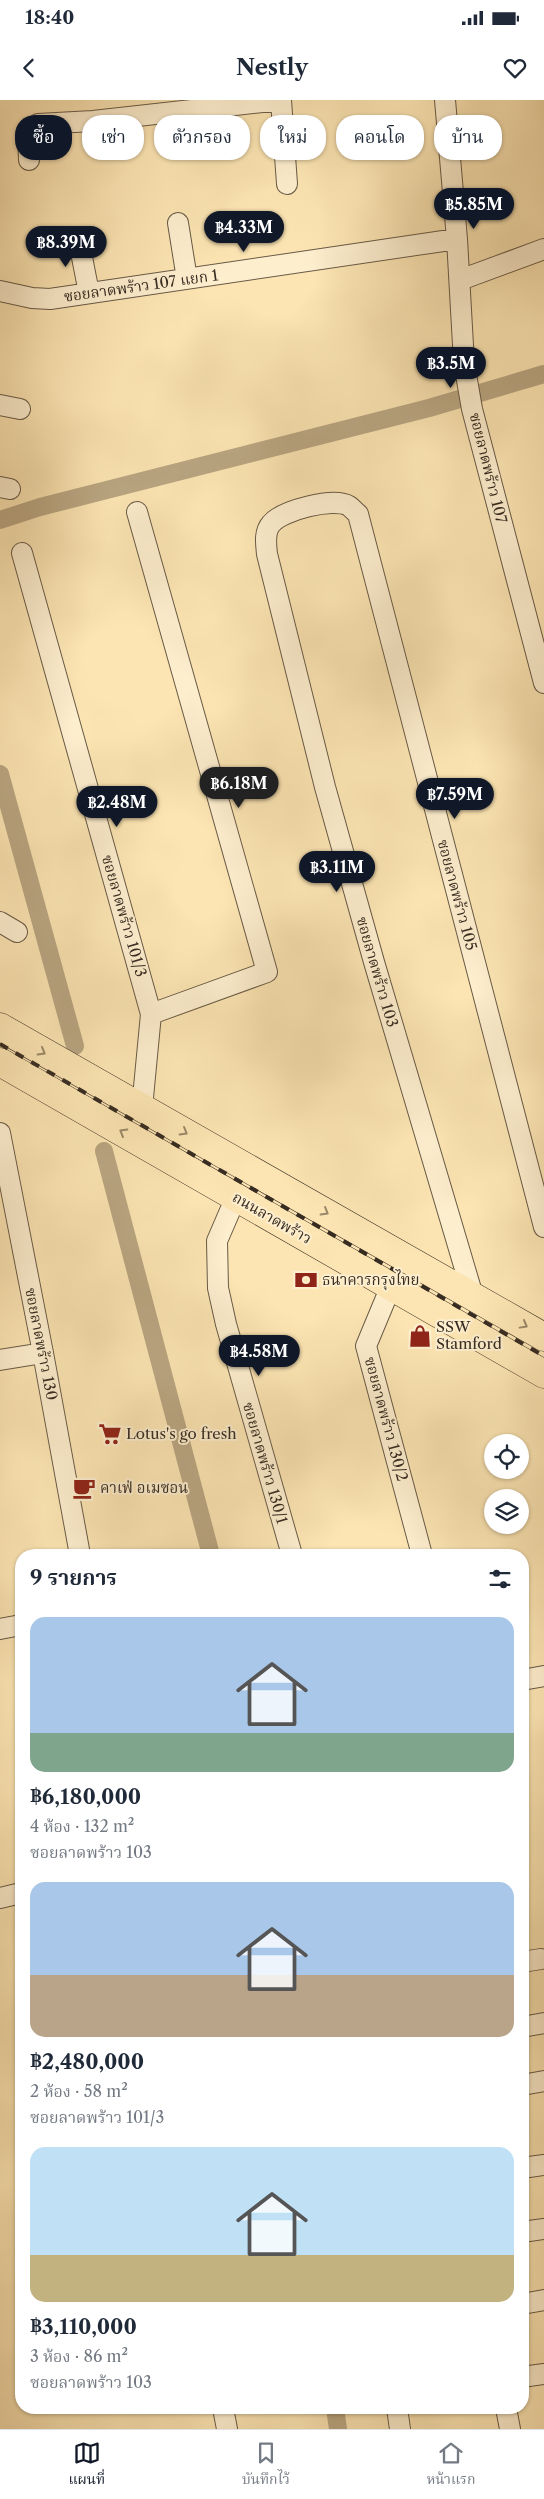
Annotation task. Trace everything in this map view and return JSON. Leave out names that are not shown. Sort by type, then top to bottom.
[{"type":"main road","name":"ถนนลาดพร้าว","points":[[0,1028],[544,1336]]},
{"type":"main road","name":"ถนนลาดพร้าว","points":[[0,1062],[544,1374]]},
{"type":"main road","points":[[423,1304],[439,1277]]},
{"type":"main road","points":[[457,1324],[473,1296]]},
{"type":"street","points":[[72,122],[281,100],[287,184]]},
{"type":"street","name":"ซอยลาดพร้าว 107","points":[[445,100],[460,280],[464,363],[472,408],[544,683]]},
{"type":"street","points":[[178,223],[187,279]]},
{"type":"street","points":[[78,237],[89,293]]},
{"type":"street","name":"ซอยลาดพร้าว 107 แยก 1","points":[[0,291],[32,298],[50,299],[457,240]]},
{"type":"street","points":[[460,280],[544,249]]},
{"type":"street","points":[[0,404],[20,409]]},
{"type":"street","name":"ซอยลาดพร้าว 105","points":[[293,510],[338,503],[349,505],[358,514],[544,1227]]},
{"type":"street","name":"ซอยลาดพร้าว 103","points":[[293,510],[271,523],[265,539],[267,554],[325,787],[366,934],[473,1296]]},
{"type":"street","points":[[137,512],[267,972],[151,1014]]},
{"type":"street","name":"ซอยลาดพร้าว 101/3","points":[[22,553],[151,1014],[142,1108]]},
{"type":"street","name":"ซอยลาดพร้าว 130","points":[[0,1133],[2,1159],[44,1353],[79,1549]]},
{"type":"street","name":"ซอยลาดพร้าว 130/1","points":[[236,1197],[217,1240],[218,1288],[226,1324],[290,1549]]},
{"type":"street","name":"ซอยลาดพร้าว 130/2","points":[[391,1286],[366,1346],[420,1549]]},
{"type":"street","points":[[0,1360],[44,1353]]},
{"type":"street","points":[[0,1628],[15,1626]]},
{"type":"street","points":[[529,1679],[544,1676]]},
{"type":"street","points":[[0,1898],[15,1894]]},
{"type":"street","points":[[529,2026],[544,2023]]},
{"type":"street","points":[[529,2084],[544,2081]]},
{"type":"street","points":[[529,2167],[544,2165]]},
{"type":"street","points":[[529,2231],[544,2228]]},
{"type":"street","points":[[529,2303],[544,2300]]},
{"type":"street","points":[[529,2376],[544,2374]]},
{"type":"street","points":[[224,2414],[227,2429]]},
{"type":"street","points":[[397,2414],[400,2429]]},
{"type":"street","points":[[507,2414],[510,2429]]},
{"type":"waterway","points":[[0,520],[40,507],[429,408],[544,374]]},
{"type":"waterway","points":[[0,774],[75,1046]]},
{"type":"waterway","points":[[104,1151],[209,1549]]},
{"type":"waterway","points":[[336,2414],[338,2429]]},
{"type":"railway","points":[[0,1044],[544,1356]]},
{"type":"place","name":"ธนาคารกรุงไทย","points":[[306,1280]]},
{"type":"place","name":"SSW Stamford","points":[[420,1336]]},
{"type":"place","name":"Lotus's go fresh","points":[[110,1434]]},
{"type":"place","name":"คาเฟ่ อเมซอน","points":[[84,1488]]}]
